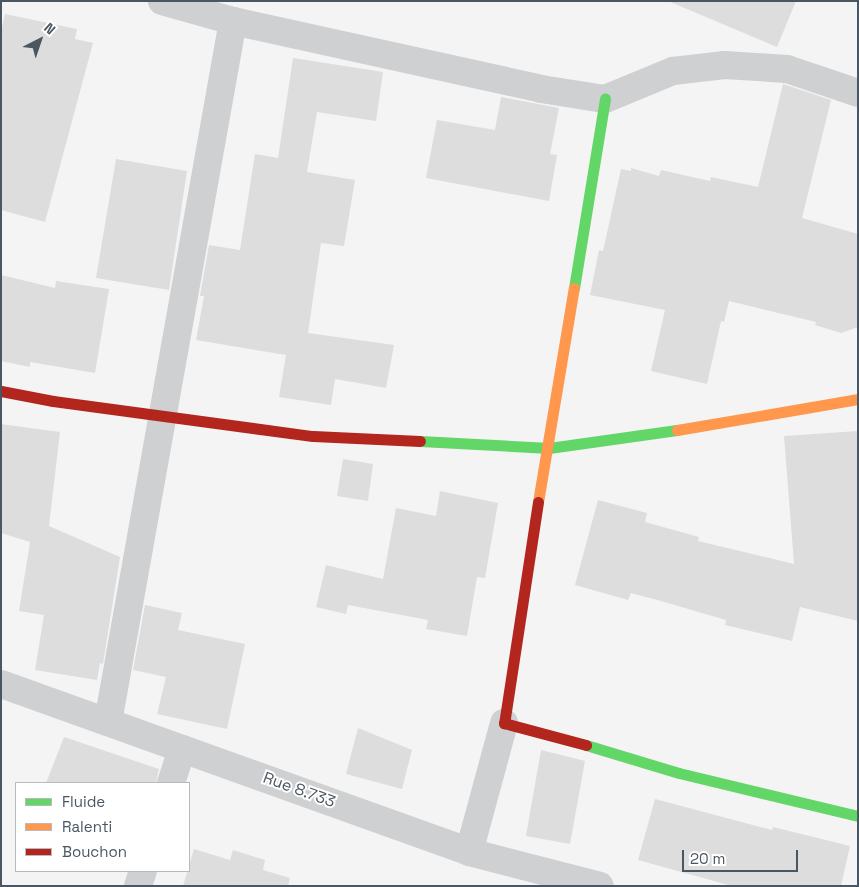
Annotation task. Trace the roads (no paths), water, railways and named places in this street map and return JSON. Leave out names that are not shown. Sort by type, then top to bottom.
[{"type":"street","points":[[162,1],[233,22],[541,89],[604,99],[673,71],[725,65],[787,69],[858,93]]},
{"type":"street","points":[[108,722],[233,22]]},
{"type":"street","points":[[469,852],[504,723],[515,641],[549,448],[604,99]]},
{"type":"street","points":[[1,391],[313,436],[549,448],[731,422],[858,400]]},
{"type":"street","name":"Rue 8.733","points":[[1,684],[469,852],[600,886]]},
{"type":"street","points":[[504,723],[570,740],[679,773],[858,816]]},
{"type":"street","points":[[171,782],[182,749]]},
{"type":"street","points":[[138,886],[143,872]]}]
